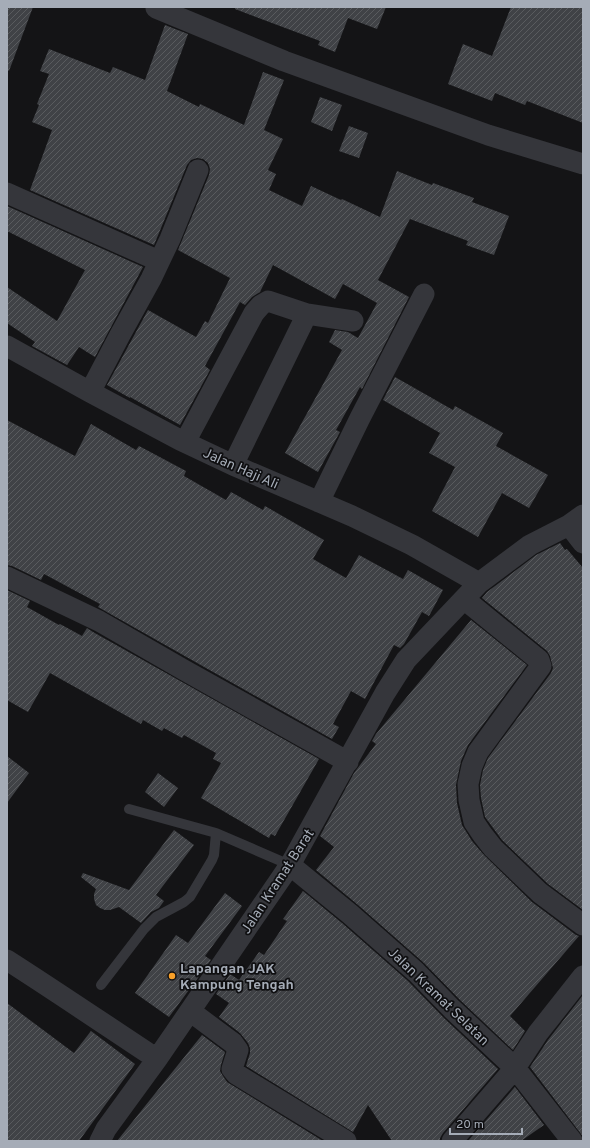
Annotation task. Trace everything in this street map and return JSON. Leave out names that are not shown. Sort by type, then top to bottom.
[{"type":"street","points":[[156,8],[291,63],[488,135],[583,164]]},
{"type":"street","points":[[90,392],[151,279],[170,239],[198,170]]},
{"type":"street","points":[[7,193],[159,261]]},
{"type":"street","points":[[320,502],[360,418],[424,294]]},
{"type":"street","points":[[186,442],[254,313],[261,304],[268,301],[307,314],[353,321]]},
{"type":"street","points":[[232,465],[307,314]]},
{"type":"street","name":"Jalan Haji Ali","points":[[8,348],[232,465],[352,516],[412,545],[479,583]]},
{"type":"street","points":[[576,520],[583,543]]},
{"type":"street","name":"Jalan Kramat Barat","points":[[100,1141],[106,1129],[157,1059],[290,865],[385,693],[406,660],[479,583],[530,545],[576,520]]},
{"type":"street","points":[[7,577],[99,621],[348,762]]},
{"type":"street","points":[[464,599],[539,660],[541,666],[478,752],[472,766],[468,784],[469,800],[474,822],[493,848],[540,893],[583,925]]},
{"type":"street","name":"Jalan Kramat Selatan","points":[[290,865],[350,914],[416,972],[452,1009],[515,1068],[572,1141]]},
{"type":"street","points":[[7,960],[157,1059]]},
{"type":"street","points":[[452,1141],[515,1068],[538,1033],[583,976]]},
{"type":"street","points":[[190,1011],[234,1043],[238,1050],[232,1070],[236,1074],[346,1141]]},
{"type":"lane","points":[[129,809],[216,833],[290,865]]},
{"type":"lane","points":[[101,985],[144,929],[156,917],[184,902],[190,897],[214,855],[216,833]]},
{"type":"building","points":[[7,7],[33,7],[9,71],[7,70]]},
{"type":"building","points":[[235,7],[386,7],[377,29],[348,18],[335,52],[318,45],[320,41],[235,9]]},
{"type":"building","points":[[511,7],[583,7],[583,123],[527,101],[525,105],[495,93],[492,101],[448,84],[463,44],[492,56]]},
{"type":"building","points":[[165,25],[188,34],[167,91],[199,107],[200,104],[244,125],[263,72],[284,80],[264,130],[283,139],[268,170],[276,174],[269,190],[302,206],[311,186],[380,217],[397,171],[432,185],[433,183],[474,198],[472,202],[509,216],[494,255],[466,245],[468,241],[410,219],[378,280],[409,297],[362,389],[360,387],[336,430],[340,432],[318,472],[285,453],[342,350],[329,342],[335,330],[348,332],[358,338],[377,303],[343,284],[335,299],[273,265],[260,292],[252,297],[245,305],[240,302],[205,366],[210,370],[180,425],[107,385],[148,310],[196,337],[205,321],[208,323],[230,278],[178,250],[209,175],[210,169],[208,163],[203,159],[197,158],[191,160],[187,165],[154,245],[30,190],[52,130],[32,122],[39,105],[37,104],[49,74],[40,71],[49,49],[110,73],[113,67],[145,80]]},
{"type":"building","points":[[320,97],[342,105],[332,131],[311,122]]},
{"type":"building","points":[[349,126],[368,133],[359,158],[339,151]]},
{"type":"building","points":[[7,206],[143,267],[95,357],[79,347],[67,365],[32,346],[35,342],[7,323],[7,287],[57,321],[85,270],[7,231]]},
{"type":"building","points":[[395,377],[453,410],[455,406],[503,433],[496,446],[548,475],[529,508],[502,493],[478,537],[432,511],[455,467],[429,453],[440,433],[383,400]]},
{"type":"building","points":[[7,420],[75,456],[91,424],[136,450],[139,446],[186,471],[184,476],[226,500],[231,492],[263,510],[265,506],[324,540],[313,559],[346,578],[359,555],[403,579],[408,570],[443,590],[429,616],[422,612],[404,644],[400,648],[394,645],[365,699],[351,691],[333,724],[339,727],[332,739],[98,607],[100,604],[44,574],[41,580],[7,565]]},
{"type":"building","points":[[560,543],[583,568],[583,910],[548,884],[502,840],[485,817],[480,785],[483,770],[488,758],[551,673],[553,668],[547,651],[482,598],[487,592],[536,555]]},
{"type":"building","points":[[7,590],[30,601],[27,607],[59,625],[60,624],[82,636],[87,628],[319,759],[275,836],[271,834],[269,838],[201,798],[221,763],[213,759],[216,753],[184,735],[182,738],[164,728],[162,731],[143,720],[141,724],[50,673],[28,712],[7,700]]},
{"type":"building","points":[[471,620],[527,665],[468,745],[461,761],[456,785],[457,803],[462,825],[472,841],[484,855],[532,902],[579,936],[510,1016],[525,1031],[513,1050],[460,1000],[424,963],[316,870],[334,847],[320,836],[354,773],[376,744],[372,741],[376,734]]},
{"type":"building","points":[[7,756],[29,773],[7,803]]},
{"type":"building","points":[[158,773],[178,788],[164,807],[145,792]]},
{"type":"building","points":[[174,830],[194,845],[156,895],[164,901],[159,908],[151,912],[141,923],[119,907],[105,910],[96,905],[94,894],[96,889],[81,877],[83,873],[129,890]]},
{"type":"building","points":[[303,891],[408,981],[444,1018],[498,1069],[443,1133],[440,1141],[392,1141],[368,1105],[353,1132],[246,1066],[250,1053],[248,1043],[240,1033],[219,1017],[229,1003],[216,994],[230,974],[239,980],[259,952],[264,955],[287,921],[283,919]]},
{"type":"building","name":"Lapangan JAK Kampung Tengah","points":[[225,893],[242,906],[205,956],[211,960],[169,1017],[135,993],[176,935],[188,943]]},
{"type":"building","points":[[583,995],[583,1137],[530,1067],[548,1040]]},
{"type":"building","points":[[7,1003],[74,1053],[91,1031],[135,1064],[79,1141],[7,1141]]},
{"type":"building","points":[[202,1035],[225,1052],[220,1071],[227,1082],[323,1141],[117,1141]]},
{"type":"building","points":[[515,1087],[544,1125],[521,1141],[468,1141]]},
{"type":"place","name":"Lapangan JAK Kampung Tengah","points":[[172,976]]}]
